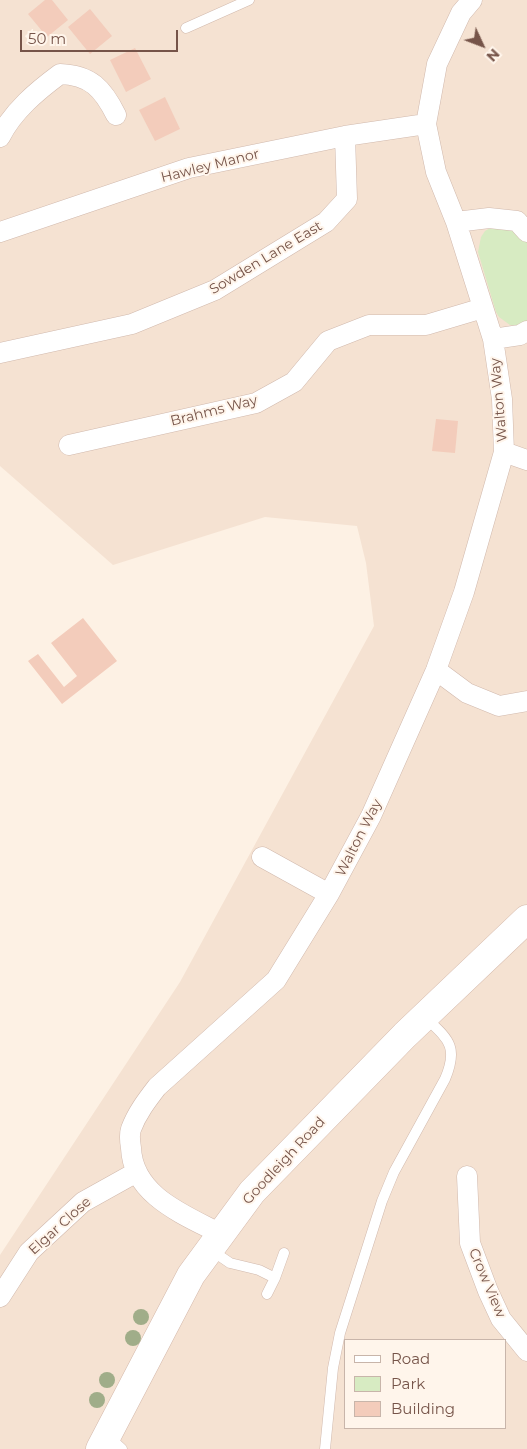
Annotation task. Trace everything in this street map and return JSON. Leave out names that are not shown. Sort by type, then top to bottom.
[{"type":"street","points":[[426,124],[437,64],[461,13],[472,0]]},
{"type":"street","points":[[0,137],[6,124],[39,90],[60,74],[78,76],[95,84],[108,98],[116,115]]},
{"type":"street","name":"Hawley Manor","points":[[0,232],[189,168],[346,136],[426,124]]},
{"type":"street","name":"Walton Way","points":[[135,1173],[130,1131],[142,1107],[157,1087],[276,980],[329,894],[371,816],[436,670],[464,592],[504,452],[502,399],[493,340],[456,222],[436,172],[426,124]]},
{"type":"street","name":"Sowden Lane East","points":[[0,353],[132,324],[215,290],[326,222],[347,199],[346,136]]},
{"type":"street","points":[[456,222],[489,218],[517,221],[527,232]]},
{"type":"street","name":"Brahms Way","points":[[69,445],[256,404],[294,382],[328,341],[369,325],[426,325],[483,308]]},
{"type":"street","name":"Walton Way","points":[[493,340],[520,335],[527,331]]},
{"type":"street","points":[[504,452],[527,460]]},
{"type":"street","points":[[436,670],[467,693],[499,706],[527,700]]},
{"type":"street","points":[[262,857],[329,894]]},
{"type":"street","name":"Goodleigh Road","points":[[110,1445],[191,1275],[252,1192],[425,1016],[527,918]]},
{"type":"street","points":[[135,1173],[159,1200],[177,1211],[216,1242]]},
{"type":"street","name":"Elgar Close","points":[[0,1297],[29,1252],[83,1202],[135,1173]]},
{"type":"street","name":"Crow View","points":[[467,1176],[470,1243],[501,1320],[527,1352]]},
{"type":"lane","points":[[186,28],[249,0]]},
{"type":"lane","points":[[325,1449],[333,1368],[340,1333],[382,1202],[394,1172],[445,1078],[451,1063],[451,1048],[444,1036],[425,1016]]},
{"type":"lane","points":[[216,1242],[230,1263],[259,1270],[275,1278]]},
{"type":"lane","points":[[267,1294],[284,1253]]},
{"type":"shaded area","points":[[0,0],[527,0],[527,1449],[0,1449],[0,1255],[180,982],[374,626],[366,563],[357,526],[265,517],[113,565],[0,466]]},
{"type":"green space","points":[[505,225],[527,242],[527,324],[517,327],[510,325],[499,317],[496,312],[478,252],[481,237],[485,231],[492,227]]},
{"type":"building","points":[[45,0],[52,0],[68,20],[47,37],[28,14]]},
{"type":"building","points":[[90,9],[112,36],[90,54],[68,27]]},
{"type":"building","points":[[135,48],[151,79],[126,92],[110,60]]},
{"type":"building","points":[[165,97],[180,129],[155,141],[139,110]]},
{"type":"building","points":[[436,419],[458,421],[455,453],[432,451]]},
{"type":"building","points":[[83,618],[117,661],[62,704],[28,661],[38,654],[64,687],[77,676],[51,643]]}]
